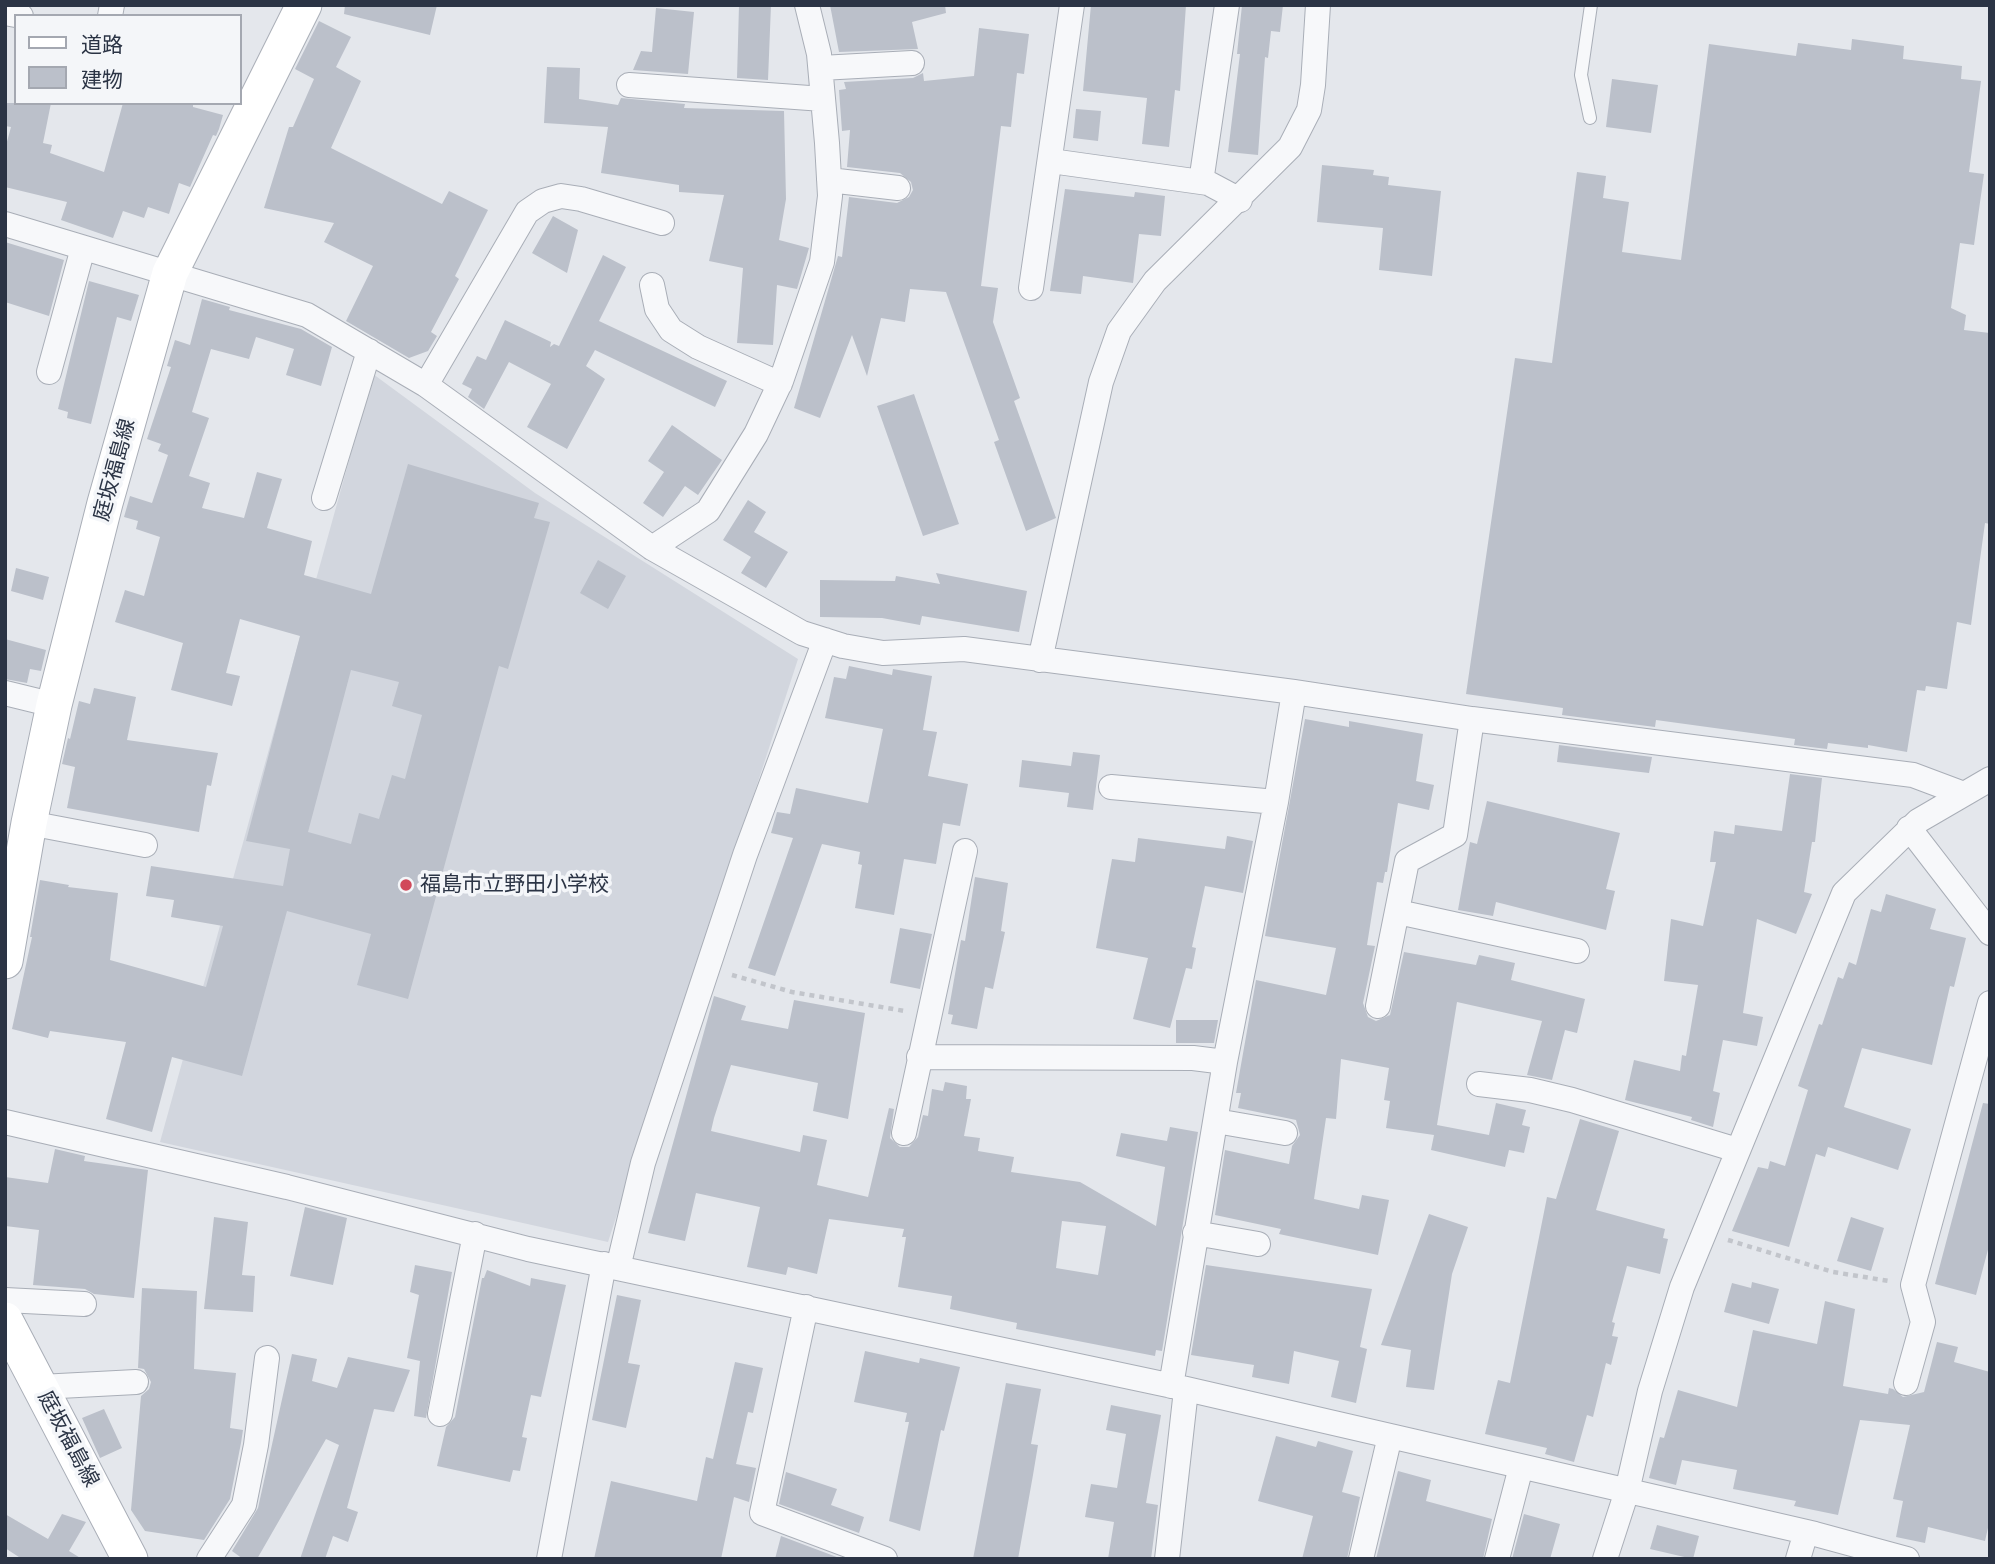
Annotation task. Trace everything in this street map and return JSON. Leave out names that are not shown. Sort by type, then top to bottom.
[{"type":"main road","name":"庭坂福島線","points":[[5,961],[29,823],[54,705],[105,503],[170,273],[301,7]]},
{"type":"main road","name":"庭坂福島線","points":[[5,1320],[130,1559]]},
{"type":"street","points":[[652,548],[708,511],[756,434],[780,384],[822,262],[830,180],[821,68],[807,5]]},
{"type":"street","points":[[1031,288],[1072,5]]},
{"type":"street","points":[[1201,182],[1227,5]]},
{"type":"street","points":[[1040,660],[1101,382],[1119,331],[1155,282],[1240,200],[1290,147],[1302,127],[1313,85],[1318,5]]},
{"type":"street","points":[[821,68],[912,63]]},
{"type":"street","points":[[629,85],[823,99]]},
{"type":"street","points":[[1051,161],[1201,182],[1240,200]]},
{"type":"street","points":[[830,180],[898,188]]},
{"type":"street","points":[[426,385],[527,212],[543,201],[561,196],[581,199],[662,223]]},
{"type":"street","points":[[5,224],[307,315],[426,385],[652,548],[802,633],[825,640],[883,653],[964,649],[1294,692],[1472,719],[1913,775],[1961,793]]},
{"type":"street","points":[[49,372],[83,248]]},
{"type":"street","points":[[652,285],[657,309],[671,330],[698,347],[780,384]]},
{"type":"street","points":[[324,498],[369,351]]},
{"type":"street","points":[[549,1559],[611,1266],[745,855],[825,640]]},
{"type":"street","points":[[1167,1559],[1179,1388],[1195,1233],[1224,1062],[1276,802],[1294,692]]},
{"type":"street","points":[[5,693],[54,705]]},
{"type":"street","points":[[1378,1006],[1407,861],[1455,835],[1472,719]]},
{"type":"street","points":[[1605,1559],[1627,1491],[1650,1391],[1682,1287],[1844,893],[1909,828],[1961,793],[1990,779]]},
{"type":"street","points":[[1111,787],[1276,802]]},
{"type":"street","points":[[29,823],[145,845]]},
{"type":"street","points":[[1909,828],[1990,933]]},
{"type":"street","points":[[904,1133],[965,851]]},
{"type":"street","points":[[1398,912],[1577,951]]},
{"type":"street","points":[[1906,1382],[1923,1322],[1913,1285],[1990,1003]]},
{"type":"street","points":[[919,1057],[1193,1058],[1224,1062]]},
{"type":"street","points":[[1479,1084],[1530,1090],[1572,1100],[1737,1150]]},
{"type":"street","points":[[1216,1121],[1285,1133]]},
{"type":"street","points":[[5,1122],[528,1249],[1179,1388],[1806,1532],[1907,1559]]},
{"type":"street","points":[[1195,1233],[1258,1244]]},
{"type":"street","points":[[440,1414],[475,1234]]},
{"type":"street","points":[[5,1300],[84,1304]]},
{"type":"street","points":[[806,1307],[762,1513],[885,1559]]},
{"type":"street","points":[[209,1559],[244,1505],[253,1464],[267,1358]]},
{"type":"street","points":[[40,1387],[136,1382]]},
{"type":"street","points":[[1361,1559],[1390,1436]]},
{"type":"street","points":[[1497,1559],[1521,1466]]},
{"type":"street","points":[[1798,1559],[1806,1532]]},
{"type":"lane","points":[[1590,118],[1581,75],[1591,5]]},
{"type":"path","points":[[708,967],[792,992],[929,1015]]},
{"type":"path","points":[[1704,1233],[1833,1272],[1913,1285]]},
{"type":"shaded area","points":[[373,374],[535,493],[798,659],[608,1242],[160,1142]]},
{"type":"building","points":[[345,5],[437,5],[430,35],[344,14]]},
{"type":"building","points":[[739,5],[771,5],[768,80],[737,78]]},
{"type":"building","points":[[830,5],[945,5],[946,13],[912,22],[918,49],[839,52]]},
{"type":"building","points":[[1091,5],[1186,5],[1180,91],[1175,90],[1169,147],[1142,144],[1147,98],[1083,91]]},
{"type":"building","points":[[1242,5],[1283,5],[1280,32],[1271,31],[1268,58],[1265,57],[1258,155],[1228,152],[1240,54],[1237,54]]},
{"type":"building","points":[[656,8],[694,12],[688,74],[633,70],[641,51],[652,52]]},
{"type":"building","points":[[319,21],[351,37],[336,67],[361,81],[331,148],[442,204],[449,191],[488,210],[455,276],[459,279],[431,332],[437,336],[428,351],[409,358],[346,321],[373,266],[324,242],[334,223],[264,208],[289,127],[293,127],[314,79],[295,69]]},
{"type":"building","points":[[979,28],[1029,34],[1024,74],[1017,73],[1011,127],[1001,126],[981,286],[998,288],[993,322],[1020,398],[1014,401],[1056,518],[1026,531],[994,442],[999,440],[946,292],[910,289],[905,322],[881,318],[867,376],[852,335],[820,418],[794,408],[838,256],[842,257],[849,197],[897,203],[909,197],[913,190],[911,182],[900,173],[847,167],[850,130],[842,131],[839,90],[846,89],[844,82],[913,78],[923,73],[924,81],[974,76]]},
{"type":"building","points":[[1852,39],[1904,46],[1903,59],[1962,66],[1961,79],[1981,81],[1969,172],[1984,174],[1974,245],[1960,243],[1951,308],[1966,315],[1964,330],[1990,333],[1990,524],[1985,523],[1971,625],[1957,622],[1947,689],[1926,686],[1925,691],[1917,690],[1907,752],[1868,745],[1868,748],[1828,743],[1827,749],[1794,745],[1795,739],[1656,720],[1655,727],[1562,715],[1563,708],[1466,694],[1515,358],[1552,363],[1577,172],[1606,176],[1603,198],[1629,202],[1622,252],[1681,260],[1709,44],[1796,56],[1798,43],[1851,50]]},
{"type":"building","points":[[547,67],[580,68],[579,99],[618,105],[621,98],[685,104],[684,108],[784,111],[786,199],[779,240],[809,248],[797,289],[777,285],[773,345],[737,343],[743,268],[709,261],[724,195],[679,192],[679,185],[601,173],[608,127],[544,123]]},
{"type":"building","points":[[1612,79],[1658,85],[1651,133],[1606,127]]},
{"type":"building","points":[[5,103],[51,105],[43,143],[52,145],[50,153],[104,172],[122,105],[193,105],[223,115],[216,136],[213,135],[190,187],[179,183],[169,214],[148,207],[144,218],[123,211],[113,238],[61,220],[67,202],[5,187],[5,149],[11,127],[5,126]]},
{"type":"building","points":[[1076,109],[1101,111],[1098,141],[1073,138]]},
{"type":"building","points":[[1322,165],[1374,170],[1373,175],[1389,177],[1388,185],[1441,191],[1432,276],[1379,270],[1383,228],[1317,222]]},
{"type":"building","points":[[1065,189],[1134,197],[1135,192],[1165,196],[1161,236],[1139,234],[1133,283],[1083,276],[1081,294],[1050,291]]},
{"type":"building","points":[[553,216],[578,230],[567,273],[532,253]]},
{"type":"building","points":[[5,242],[64,260],[49,316],[5,302]]},
{"type":"building","points":[[603,255],[626,267],[599,321],[727,381],[715,407],[595,350],[586,366],[605,379],[567,449],[527,427],[551,384],[509,362],[484,409],[468,397],[472,389],[462,384],[477,356],[486,360],[505,320],[551,342],[550,347],[554,344],[559,346]]},
{"type":"building","points":[[89,281],[139,295],[131,321],[117,317],[91,424],[67,418],[68,412],[58,409]]},
{"type":"building","points":[[202,299],[230,307],[229,310],[301,329],[332,347],[321,386],[286,375],[294,349],[256,337],[249,359],[211,349],[192,412],[209,418],[189,476],[210,483],[202,508],[244,518],[257,472],[282,479],[267,528],[312,541],[304,575],[371,594],[408,464],[539,503],[534,518],[550,522],[508,669],[499,666],[408,999],[357,985],[371,934],[287,911],[242,1076],[172,1057],[152,1132],[106,1119],[126,1042],[50,1031],[48,1038],[12,1029],[32,937],[40,880],[69,885],[68,887],[118,893],[110,960],[206,987],[223,926],[171,917],[174,900],[146,896],[151,866],[283,886],[290,849],[246,841],[300,636],[240,619],[226,673],[240,676],[232,706],[171,690],[183,643],[115,622],[125,590],[144,596],[160,537],[136,529],[138,521],[124,517],[130,496],[152,503],[168,455],[158,451],[161,444],[147,439],[171,367],[167,366],[175,340],[190,345]],"holes":[[[351,670],[399,682],[392,706],[422,715],[405,779],[392,775],[379,819],[359,813],[351,844],[308,832]]]},
{"type":"building","points":[[914,394],[959,524],[923,536],[877,406]]},
{"type":"building","points":[[672,425],[722,460],[698,495],[685,486],[663,517],[643,503],[664,472],[648,461]]},
{"type":"building","points":[[748,500],[766,512],[754,532],[788,552],[766,588],[741,573],[751,557],[723,540]]},
{"type":"building","points":[[598,560],[626,576],[608,609],[580,593]]},
{"type":"building","points":[[16,568],[49,577],[43,600],[11,591]]},
{"type":"building","points":[[936,573],[1027,591],[1019,632],[922,616],[920,625],[882,618],[820,617],[820,580],[895,581],[896,576],[940,584]]},
{"type":"building","points":[[5,639],[46,650],[41,671],[30,669],[27,683],[5,679]]},
{"type":"building","points":[[849,666],[892,675],[893,669],[932,676],[923,730],[937,732],[928,776],[968,784],[960,826],[943,823],[936,864],[904,859],[894,915],[855,908],[862,865],[858,864],[860,852],[822,844],[775,976],[748,968],[793,838],[771,833],[777,812],[790,814],[796,788],[868,803],[883,729],[825,718],[834,677],[846,679]]},
{"type":"building","points":[[94,688],[136,697],[127,740],[218,753],[211,786],[207,785],[199,832],[67,808],[75,767],[62,764],[79,701],[90,704]]},
{"type":"building","points":[[1305,719],[1349,727],[1349,721],[1423,734],[1416,781],[1434,785],[1429,810],[1398,803],[1387,872],[1383,883],[1377,882],[1367,945],[1375,946],[1363,1003],[1368,1017],[1376,1021],[1390,1015],[1404,952],[1476,965],[1479,955],[1515,963],[1511,980],[1585,999],[1577,1033],[1565,1030],[1552,1080],[1527,1075],[1542,1021],[1457,1002],[1437,1125],[1489,1135],[1496,1103],[1526,1110],[1522,1125],[1530,1127],[1524,1153],[1509,1150],[1505,1167],[1431,1150],[1434,1135],[1386,1128],[1390,1101],[1384,1100],[1389,1068],[1341,1059],[1336,1119],[1326,1118],[1314,1199],[1359,1209],[1362,1195],[1389,1200],[1378,1255],[1279,1234],[1281,1229],[1215,1215],[1225,1150],[1289,1164],[1292,1146],[1300,1135],[1296,1120],[1238,1108],[1241,1093],[1236,1093],[1256,980],[1326,995],[1336,948],[1265,936]]},
{"type":"building","points":[[1559,745],[1652,757],[1649,773],[1557,762]]},
{"type":"building","points":[[1073,752],[1100,755],[1093,810],[1067,807],[1069,793],[1019,787],[1022,760],[1071,766]]},
{"type":"building","points":[[1790,774],[1822,778],[1815,842],[1812,842],[1804,892],[1812,894],[1796,934],[1757,919],[1743,1013],[1763,1017],[1757,1046],[1723,1040],[1713,1091],[1720,1093],[1713,1127],[1691,1120],[1692,1117],[1625,1100],[1634,1060],[1680,1071],[1682,1055],[1686,1056],[1698,985],[1664,981],[1671,919],[1703,926],[1716,862],[1710,862],[1714,831],[1734,834],[1735,825],[1782,831]]},
{"type":"building","points":[[1487,801],[1620,833],[1606,889],[1615,891],[1606,930],[1496,902],[1493,916],[1458,910],[1470,842],[1477,844]]},
{"type":"building","points":[[1227,836],[1253,841],[1243,893],[1205,886],[1192,947],[1196,948],[1192,969],[1186,968],[1170,1028],[1133,1019],[1148,958],[1096,948],[1112,859],[1135,862],[1138,838],[1225,849]]},
{"type":"building","points":[[975,877],[1008,883],[1001,931],[1005,932],[993,989],[985,987],[977,1029],[951,1024],[953,1015],[948,1014],[961,940],[965,941]]},
{"type":"building","points":[[1886,894],[1936,909],[1930,929],[1966,938],[1954,987],[1950,986],[1932,1065],[1862,1048],[1844,1107],[1911,1129],[1898,1170],[1828,1147],[1825,1157],[1816,1154],[1789,1247],[1732,1231],[1758,1167],[1768,1169],[1770,1161],[1785,1166],[1808,1090],[1798,1086],[1819,1024],[1822,1025],[1838,977],[1843,979],[1849,962],[1856,965],[1871,909],[1881,912]]},
{"type":"building","points":[[900,928],[932,934],[920,989],[890,983]]},
{"type":"building","points":[[714,996],[746,1006],[741,1020],[788,1029],[794,1000],[865,1013],[848,1119],[813,1111],[818,1083],[731,1065],[714,1118],[711,1131],[800,1152],[803,1135],[827,1140],[817,1185],[868,1197],[889,1108],[894,1109],[890,1138],[900,1147],[909,1147],[918,1137],[923,1115],[928,1116],[932,1089],[943,1091],[945,1082],[967,1086],[966,1099],[971,1099],[964,1136],[980,1138],[978,1151],[1014,1157],[1011,1172],[1080,1182],[1156,1226],[1165,1167],[1116,1156],[1121,1133],[1167,1141],[1170,1127],[1198,1132],[1162,1351],[1156,1350],[1155,1356],[1016,1329],[1017,1323],[950,1309],[952,1296],[898,1287],[906,1237],[902,1237],[904,1229],[829,1219],[817,1274],[788,1267],[786,1275],[747,1267],[760,1207],[696,1193],[685,1241],[648,1233]],"holes":[[[1062,1221],[1106,1226],[1098,1275],[1056,1268]]]},
{"type":"building","points":[[1176,1020],[1218,1020],[1214,1043],[1176,1043]]},
{"type":"building","points":[[1983,1103],[1990,1104],[1990,1242],[1976,1295],[1935,1284]]},
{"type":"building","points":[[1580,1119],[1619,1131],[1596,1210],[1665,1229],[1663,1238],[1668,1239],[1660,1274],[1627,1266],[1612,1322],[1615,1323],[1612,1336],[1618,1337],[1611,1365],[1606,1363],[1593,1417],[1587,1415],[1574,1462],[1545,1454],[1547,1448],[1485,1434],[1498,1380],[1510,1383],[1547,1197],[1556,1199]]},
{"type":"building","points":[[55,1149],[85,1156],[84,1161],[148,1170],[134,1298],[94,1294],[85,1289],[33,1285],[39,1230],[5,1226],[5,1177],[48,1183]]},
{"type":"building","points":[[305,1207],[347,1218],[333,1285],[290,1276]]},
{"type":"building","points":[[1429,1214],[1468,1227],[1452,1274],[1434,1390],[1406,1387],[1411,1350],[1381,1345]]},
{"type":"building","points":[[214,1217],[248,1222],[242,1275],[255,1276],[253,1312],[204,1309]]},
{"type":"building","points":[[1851,1217],[1884,1228],[1871,1271],[1837,1261]]},
{"type":"building","points":[[415,1265],[452,1272],[426,1418],[414,1416],[420,1361],[407,1358],[419,1295],[410,1292]]},
{"type":"building","points":[[1206,1265],[1372,1289],[1360,1347],[1367,1349],[1356,1403],[1331,1397],[1339,1361],[1294,1351],[1289,1384],[1252,1377],[1254,1365],[1191,1355]]},
{"type":"building","points":[[487,1270],[530,1286],[531,1278],[566,1285],[541,1397],[531,1395],[522,1437],[527,1438],[520,1471],[513,1470],[510,1482],[437,1466],[446,1427],[455,1417],[482,1278]]},
{"type":"building","points":[[1752,1282],[1779,1289],[1769,1324],[1724,1312],[1732,1283],[1751,1288]]},
{"type":"building","points":[[142,1288],[197,1291],[194,1369],[236,1373],[230,1428],[243,1430],[241,1443],[230,1499],[204,1540],[145,1531],[131,1510],[141,1396],[149,1389],[151,1382],[144,1369],[138,1368]]},
{"type":"building","points":[[617,1295],[641,1300],[628,1363],[640,1365],[626,1428],[592,1420]]},
{"type":"building","points":[[1825,1301],[1855,1309],[1843,1386],[1888,1394],[1889,1388],[1903,1397],[1924,1392],[1937,1342],[1958,1347],[1954,1362],[1990,1372],[1990,1519],[1985,1541],[1928,1527],[1925,1543],[1896,1537],[1903,1501],[1893,1499],[1910,1425],[1860,1420],[1838,1515],[1794,1506],[1796,1501],[1733,1489],[1737,1470],[1682,1460],[1676,1485],[1649,1478],[1660,1437],[1664,1438],[1678,1390],[1737,1407],[1753,1330],[1817,1344]]},
{"type":"building","points":[[865,1351],[919,1363],[920,1358],[960,1367],[944,1431],[941,1430],[920,1531],[889,1521],[909,1422],[905,1422],[907,1413],[854,1402]]},
{"type":"building","points":[[292,1354],[317,1359],[312,1381],[337,1388],[348,1357],[410,1370],[394,1412],[374,1409],[347,1508],[358,1512],[348,1542],[333,1536],[325,1559],[300,1559],[339,1445],[326,1439],[257,1559],[243,1559],[232,1551],[258,1508]]},
{"type":"building","points":[[735,1362],[763,1368],[753,1413],[748,1412],[736,1464],[756,1468],[749,1502],[734,1497],[721,1559],[594,1559],[611,1481],[697,1501],[706,1457],[713,1459]]},
{"type":"building","points":[[1006,1383],[1041,1389],[1031,1444],[1038,1445],[1018,1559],[973,1559]]},
{"type":"building","points":[[1111,1405],[1161,1415],[1146,1503],[1158,1505],[1151,1559],[1108,1559],[1114,1522],[1085,1517],[1091,1484],[1117,1488],[1126,1434],[1106,1430]]},
{"type":"building","points":[[104,1409],[122,1448],[100,1458],[82,1418]]},
{"type":"building","points":[[1276,1436],[1316,1447],[1318,1441],[1353,1451],[1342,1492],[1360,1497],[1347,1559],[1302,1559],[1313,1516],[1258,1501]]},
{"type":"building","points":[[1398,1471],[1431,1480],[1426,1501],[1492,1519],[1483,1559],[1376,1559]]},
{"type":"building","points":[[786,1472],[837,1489],[831,1505],[864,1517],[859,1533],[779,1504]]},
{"type":"building","points":[[5,1514],[48,1539],[62,1514],[86,1522],[69,1551],[82,1559],[22,1559],[5,1548]]},
{"type":"building","points":[[1524,1514],[1560,1524],[1550,1559],[1512,1559]]},
{"type":"building","points":[[1657,1525],[1699,1536],[1693,1559],[1650,1549]]},
{"type":"building","points":[[781,1536],[842,1559],[775,1559]]},
{"type":"place","name":"福島市立野田小学校","points":[[406,885]]}]
